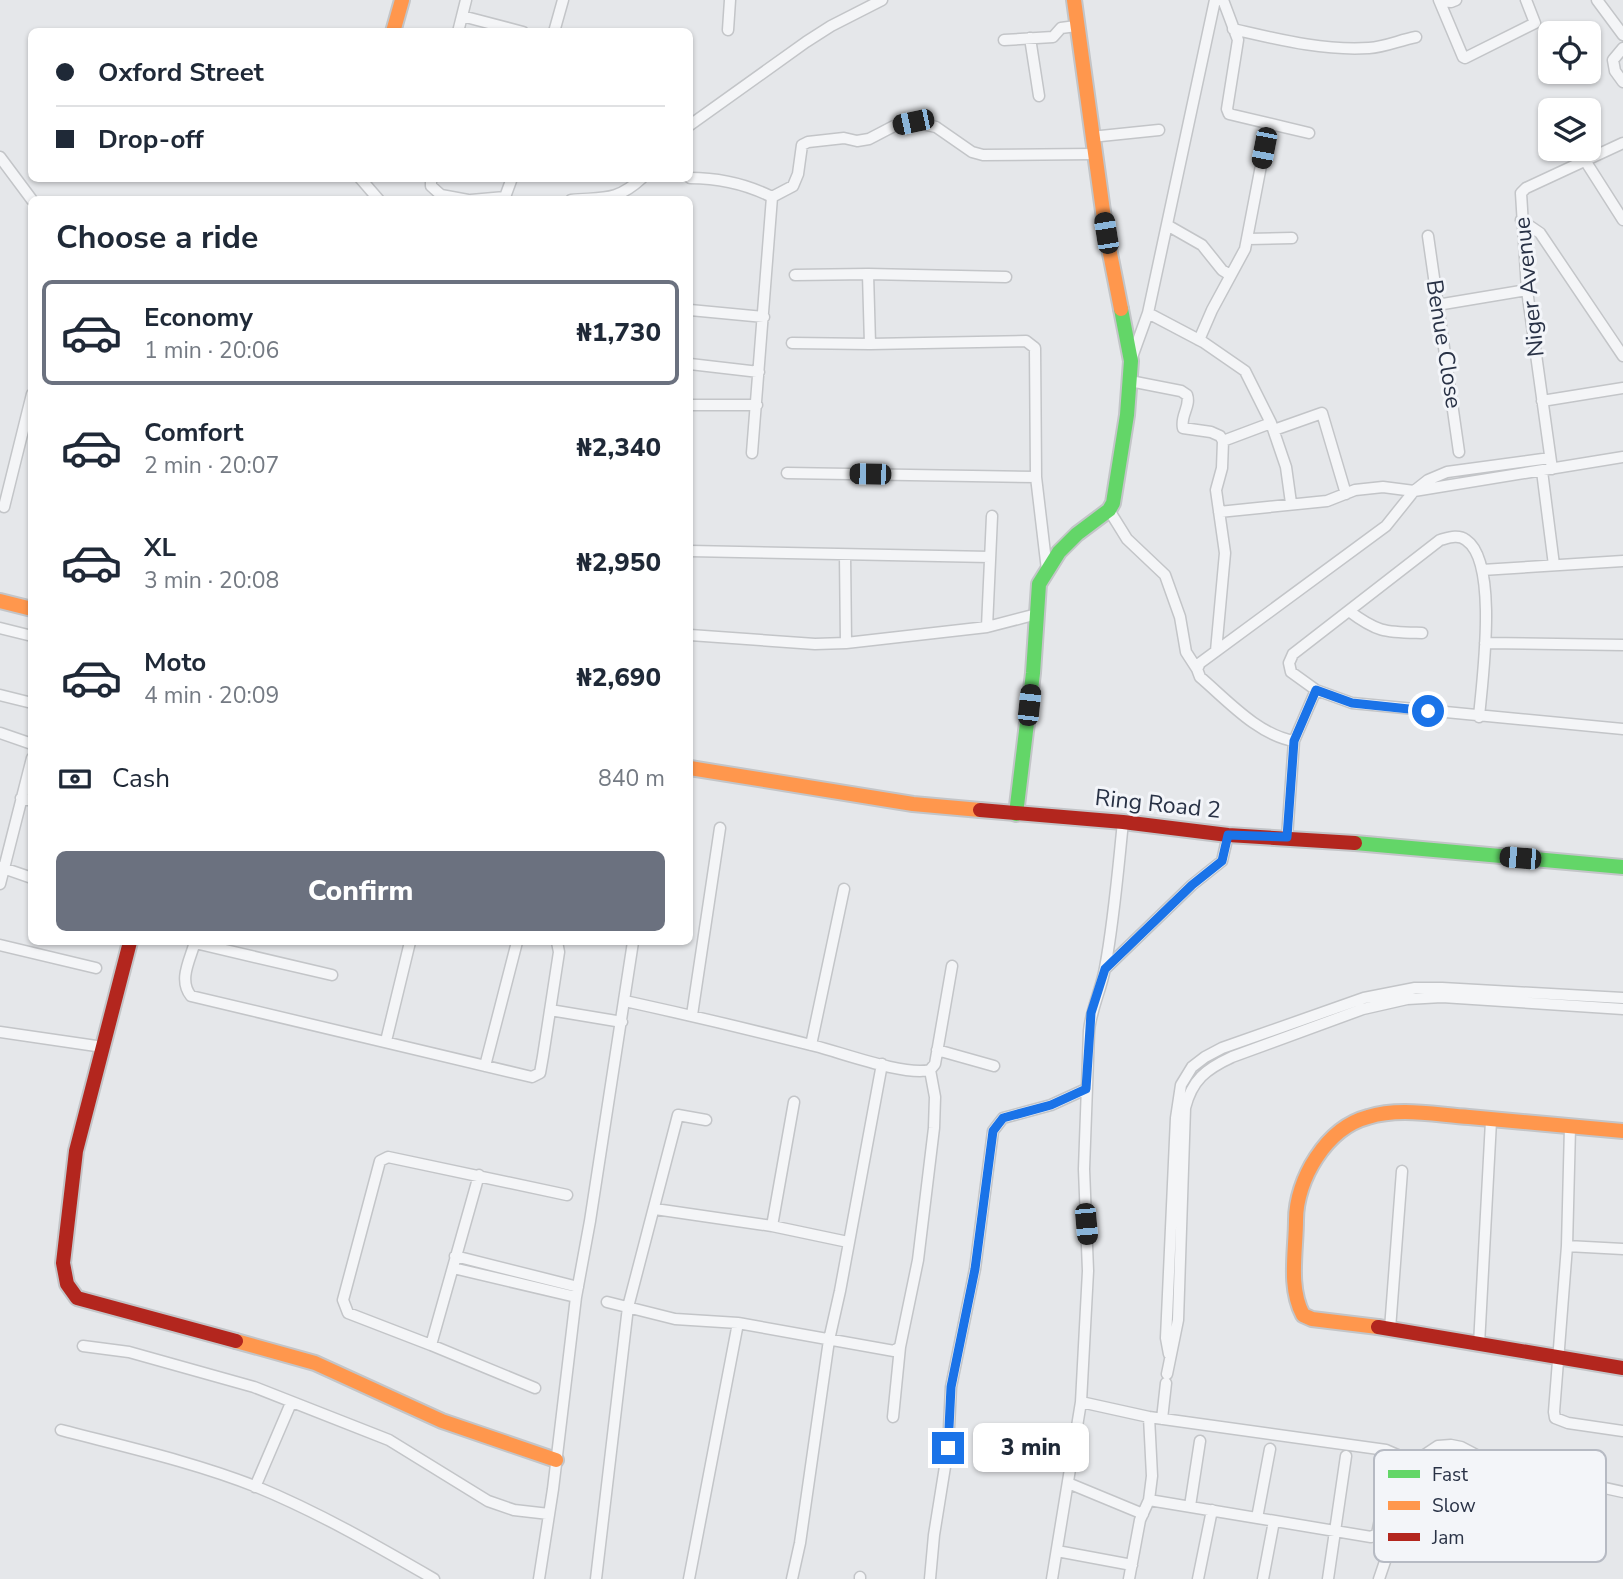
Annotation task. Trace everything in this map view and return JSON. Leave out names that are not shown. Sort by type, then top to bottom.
[{"type":"street","points":[[394,28],[402,0]]},
{"type":"street","points":[[459,28],[466,0]]},
{"type":"street","points":[[555,28],[564,0]]},
{"type":"street","points":[[728,30],[730,0]]},
{"type":"street","points":[[693,123],[806,42],[882,0]]},
{"type":"street","points":[[1016,814],[1033,673],[1039,584],[1059,552],[1113,503],[1128,412],[1131,361],[1106,233],[1074,0]]},
{"type":"street","points":[[1131,361],[1148,313],[1215,0]]},
{"type":"street","points":[[1223,0],[1238,42],[1227,109],[1229,114],[1309,133]]},
{"type":"street","points":[[1439,0],[1456,0]]},
{"type":"street","points":[[1439,0],[1463,57],[1469,58],[1535,23],[1526,0]]},
{"type":"street","points":[[1597,0],[1623,35]]},
{"type":"street","points":[[462,16],[508,28]]},
{"type":"street","points":[[1004,40],[1053,37],[1060,28],[1076,26]]},
{"type":"street","points":[[1233,29],[1318,46],[1352,49],[1381,47],[1416,37]]},
{"type":"street","points":[[1030,38],[1039,96]]},
{"type":"street","points":[[1623,48],[1613,60],[1615,71],[1623,82]]},
{"type":"street","points":[[772,197],[793,186],[798,174],[802,145],[844,138],[857,141],[869,139],[894,126],[913,122],[936,127],[972,152],[983,155],[1094,154]]},
{"type":"street","points":[[1199,340],[1248,239],[1269,124]]},
{"type":"street","points":[[1091,137],[1159,130]]},
{"type":"street","name":"Niger Avenue","points":[[1554,565],[1548,463],[1527,290],[1521,194],[1525,188],[1623,144]]},
{"type":"street","points":[[0,157],[29,196]]},
{"type":"street","points":[[1586,162],[1623,220]]},
{"type":"street","points":[[693,178],[712,178],[755,189],[772,197]]},
{"type":"street","points":[[363,182],[376,196]]},
{"type":"street","points":[[431,182],[431,186],[448,196]]},
{"type":"street","points":[[618,196],[638,182]]},
{"type":"street","points":[[752,453],[772,197]]},
{"type":"street","points":[[1521,220],[1540,233],[1623,356]]},
{"type":"street","points":[[1167,225],[1202,245],[1222,270],[1230,275]]},
{"type":"street","name":"Benue Close","points":[[1428,236],[1459,452]]},
{"type":"street","points":[[1248,239],[1292,238]]},
{"type":"street","points":[[868,274],[870,344]]},
{"type":"street","points":[[794,275],[1006,277]]},
{"type":"street","points":[[1437,305],[1527,290]]},
{"type":"street","points":[[693,310],[764,317]]},
{"type":"street","points":[[1148,313],[1199,340],[1245,371],[1272,426],[1286,467],[1291,503]]},
{"type":"street","points":[[792,343],[1026,341],[1035,348],[1036,477],[1046,570]]},
{"type":"street","points":[[693,364],[759,372]]},
{"type":"street","points":[[1130,381],[1181,391],[1187,395],[1188,404],[1182,422],[1184,428],[1217,434],[1223,441],[1222,468],[1216,490],[1225,553],[1216,651]]},
{"type":"street","points":[[1542,401],[1623,388]]},
{"type":"street","points":[[693,405],[757,405]]},
{"type":"street","points":[[4,508],[28,410]]},
{"type":"street","points":[[1223,441],[1322,413],[1346,494]]},
{"type":"street","points":[[1219,513],[1327,501],[1346,494],[1384,487],[1414,491],[1548,463],[1623,457]]},
{"type":"street","points":[[787,473],[1036,477]]},
{"type":"street","points":[[1197,670],[1200,663],[1386,526],[1414,491]]},
{"type":"street","points":[[1108,510],[1127,539],[1165,575],[1180,617],[1186,652],[1200,677],[1245,716],[1276,737],[1294,741]]},
{"type":"street","points":[[987,627],[992,516]]},
{"type":"street","points":[[1479,717],[1486,596],[1476,552],[1466,540],[1454,536],[1440,540],[1293,654],[1289,663],[1292,672],[1316,690],[1352,703],[1479,717],[1623,729]]},
{"type":"street","points":[[693,551],[990,557]]},
{"type":"street","points":[[845,555],[846,643]]},
{"type":"street","points":[[1482,570],[1623,561]]},
{"type":"street","points":[[0,601],[28,608]]},
{"type":"street","points":[[1349,611],[1372,627],[1387,632],[1422,633]]},
{"type":"street","points":[[693,635],[815,644],[846,643],[987,627],[1037,614]]},
{"type":"street","points":[[0,628],[28,635]]},
{"type":"street","points":[[1485,643],[1623,645]]},
{"type":"street","points":[[1287,837],[1294,741],[1316,690]]},
{"type":"street","points":[[0,695],[28,702]]},
{"type":"street","points":[[0,733],[28,743]]},
{"type":"street","name":"Ring Road 2","points":[[693,768],[913,804],[1123,822],[1228,835],[1287,837],[1623,867]]},
{"type":"street","points":[[0,884],[2,867],[26,800]]},
{"type":"street","points":[[1052,1579],[1081,1402],[1088,1271],[1084,1206],[1086,1089],[1091,1013],[1105,969],[1123,822]]},
{"type":"street","points":[[691,1015],[720,828]]},
{"type":"street","points":[[1105,969],[1192,885],[1222,861],[1228,835]]},
{"type":"street","points":[[2,867],[28,877]]},
{"type":"street","points":[[811,1045],[844,890]]},
{"type":"street","points":[[0,945],[96,968]]},
{"type":"street","points":[[129,945],[76,1150],[62,1273],[69,1291],[77,1298],[315,1363],[442,1421],[556,1460]]},
{"type":"street","points":[[194,945],[184,977],[185,989],[191,996],[532,1077],[540,1073],[559,952],[557,945]]},
{"type":"street","points":[[207,945],[332,975]]},
{"type":"street","points":[[386,1041],[409,945]]},
{"type":"street","points":[[485,1066],[516,945]]},
{"type":"street","points":[[539,1579],[577,1292],[634,945]]},
{"type":"street","points":[[625,1001],[920,1072],[930,1070],[935,1064],[952,966]]},
{"type":"street","points":[[1162,1419],[1169,1355],[1166,1338],[1177,1189],[1176,1118],[1181,1085],[1192,1067],[1205,1056],[1222,1048],[1364,998],[1390,992],[1429,988],[1623,1009]]},
{"type":"street","points":[[1502,995],[1623,998]]},
{"type":"street","points":[[550,1010],[622,1021]]},
{"type":"street","points":[[0,1032],[103,1047]]},
{"type":"street","points":[[937,1049],[994,1066]]},
{"type":"street","points":[[792,1579],[800,1543],[829,1340],[882,1064]]},
{"type":"street","points":[[893,1417],[900,1347],[918,1260],[934,1128],[935,1097],[930,1070]]},
{"type":"street","points":[[930,1579],[948,1448],[951,1387],[975,1269],[993,1131],[1003,1118],[1051,1105],[1086,1089]]},
{"type":"street","points":[[772,1226],[794,1102]]},
{"type":"street","points":[[1623,1132],[1406,1112],[1377,1114],[1361,1119],[1340,1133],[1307,1173],[1298,1196],[1294,1299],[1303,1315],[1312,1319],[1390,1329],[1623,1368]]},
{"type":"street","points":[[596,1579],[628,1307],[678,1115],[706,1119]]},
{"type":"street","points":[[1479,1345],[1491,1121]]},
{"type":"street","points":[[1570,1127],[1567,1246],[1554,1402],[1555,1418],[1568,1423],[1623,1431]]},
{"type":"street","points":[[535,1388],[348,1313],[343,1305],[380,1161],[388,1157],[567,1195]]},
{"type":"street","points":[[1390,1329],[1402,1171]]},
{"type":"street","points":[[431,1345],[479,1175]]},
{"type":"street","points":[[655,1209],[772,1226],[848,1242]]},
{"type":"street","points":[[1567,1246],[1623,1249]]},
{"type":"street","points":[[456,1256],[577,1292]]},
{"type":"street","points":[[453,1268],[577,1292]]},
{"type":"street","points":[[607,1302],[675,1319],[738,1323],[894,1350],[900,1347]]},
{"type":"street","points":[[689,1579],[738,1323]]},
{"type":"street","points":[[83,1346],[129,1352],[254,1387],[389,1440],[488,1501],[514,1510],[549,1514]]},
{"type":"street","points":[[1081,1402],[1149,1418],[1386,1450]]},
{"type":"street","points":[[255,1487],[291,1403]]},
{"type":"street","points":[[1129,1579],[1143,1514],[1149,1500],[1152,1454],[1149,1418]]},
{"type":"street","points":[[61,1430],[156,1455],[255,1487],[303,1507],[433,1579]]},
{"type":"street","points":[[1190,1506],[1200,1441]]},
{"type":"street","points":[[1432,1450],[1438,1446],[1451,1445],[1466,1450]]},
{"type":"street","points":[[1257,1518],[1270,1449]]},
{"type":"street","points":[[1328,1579],[1346,1456]]},
{"type":"street","points":[[1068,1483],[1143,1514]]},
{"type":"street","points":[[1149,1500],[1337,1532],[1374,1536]]},
{"type":"street","points":[[1198,1579],[1212,1510]]},
{"type":"street","points":[[1263,1579],[1274,1521]]},
{"type":"street","points":[[1057,1551],[1132,1565]]},
{"type":"street","points":[[1379,1579],[1385,1562]]},
{"type":"traffic: fast","points":[[1016,814],[1033,673],[1039,584],[1059,552],[1077,534],[1109,510],[1113,503],[1127,415],[1131,361],[1121,309]]},
{"type":"traffic: fast","points":[[1355,843],[1623,867]]},
{"type":"traffic: slow","points":[[394,28],[402,0]]},
{"type":"traffic: slow","points":[[1074,0],[1106,233],[1121,309]]},
{"type":"traffic: slow","points":[[0,601],[28,608]]},
{"type":"traffic: slow","points":[[693,768],[913,804],[980,810]]},
{"type":"traffic: slow","points":[[1378,1327],[1312,1319],[1303,1315],[1298,1304],[1294,1281],[1297,1205],[1301,1189],[1316,1158],[1339,1132],[1368,1117],[1393,1112],[1431,1113],[1623,1131]]},
{"type":"traffic: slow","points":[[236,1341],[315,1363],[442,1421],[556,1460]]},
{"type":"traffic: jam","points":[[980,810],[1123,822],[1228,835],[1355,843]]},
{"type":"traffic: jam","points":[[129,945],[76,1151],[63,1263],[67,1284],[77,1298],[236,1341]]},
{"type":"traffic: jam","points":[[1378,1327],[1623,1368]]},
{"type":"route","points":[[948,1448],[951,1387],[975,1269],[993,1131],[996,1125],[1003,1118],[1051,1105],[1086,1089],[1091,1013],[1105,969],[1192,885],[1222,861],[1228,835],[1287,837],[1294,741],[1316,690],[1352,703],[1428,711]]}]
